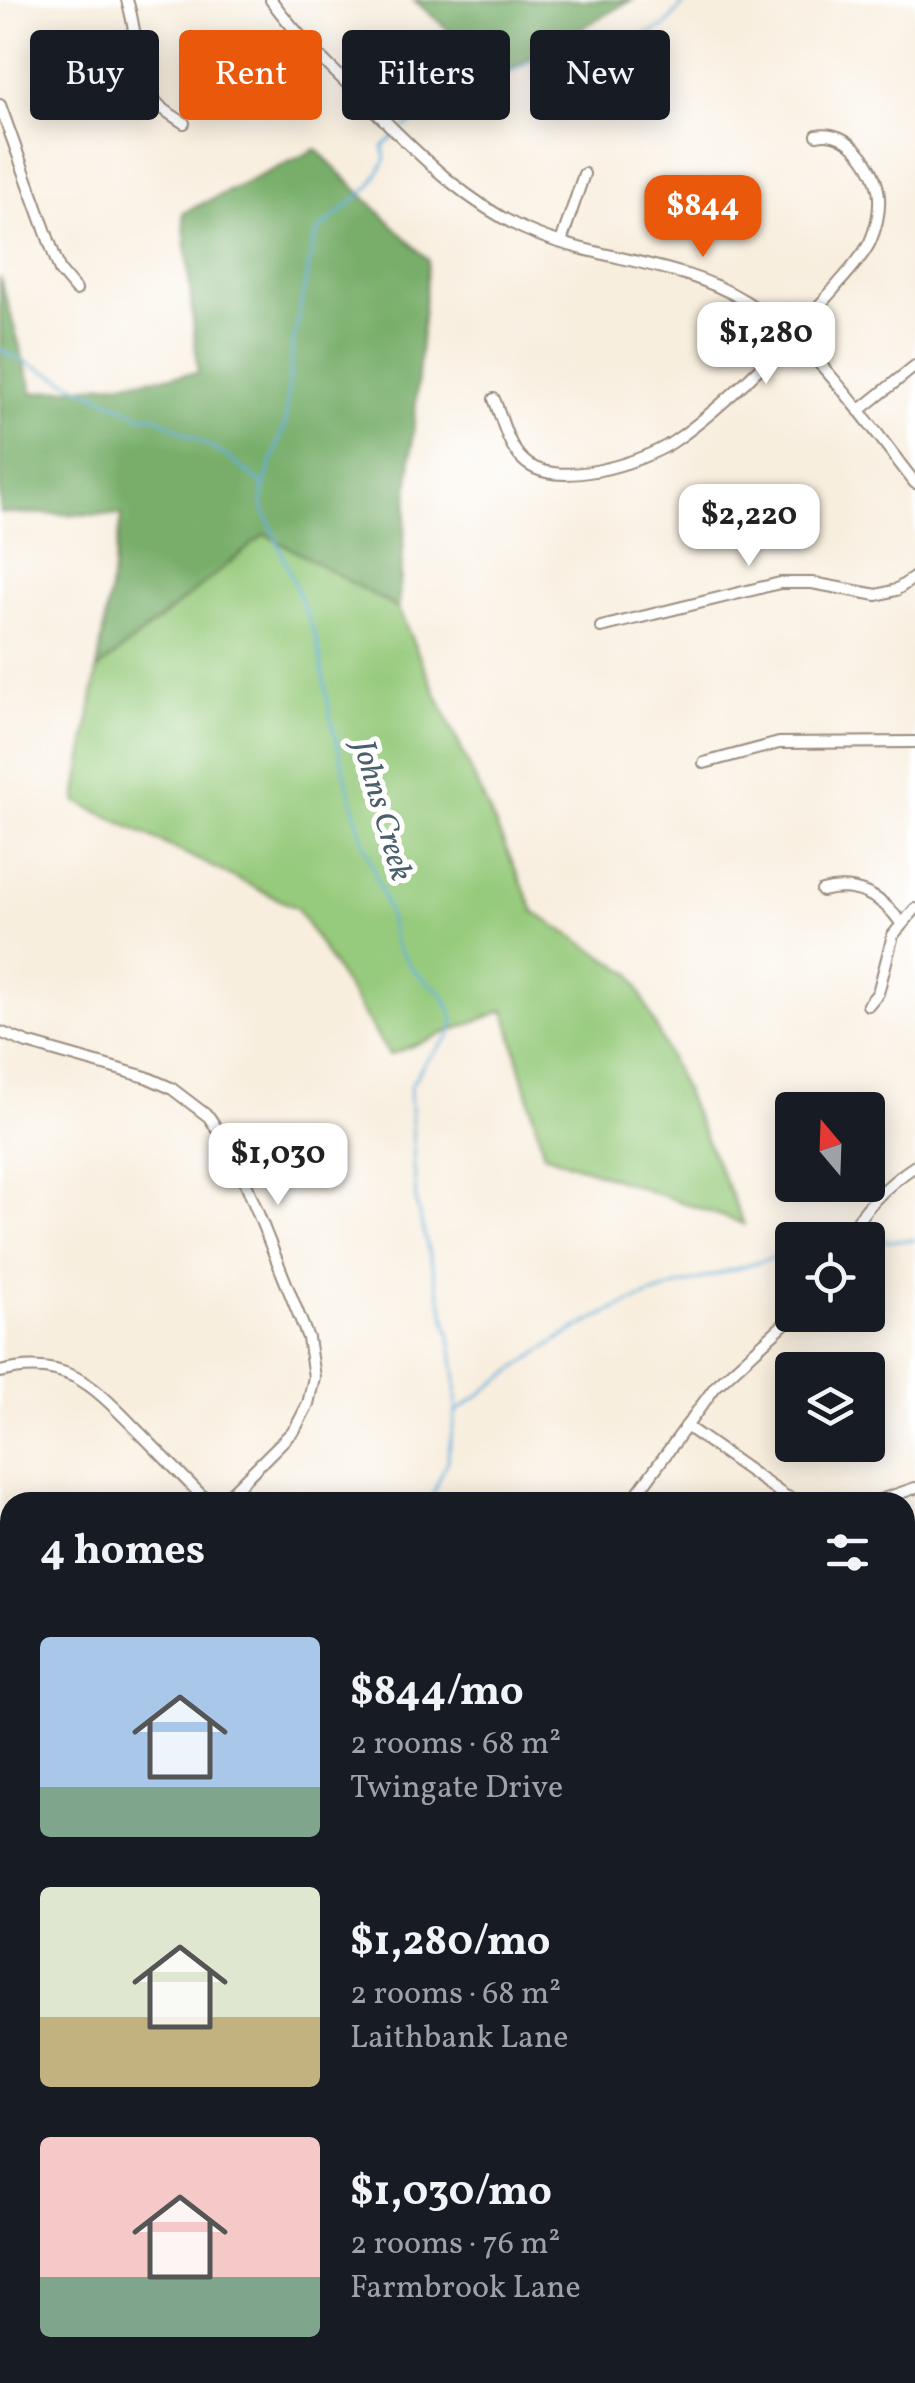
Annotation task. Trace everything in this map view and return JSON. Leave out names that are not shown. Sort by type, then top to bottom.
[{"type":"street","points":[[126,0],[135,23],[148,88],[158,105],[184,124]]},
{"type":"street","points":[[271,0],[314,51],[466,194],[533,233],[712,284],[745,300],[791,335],[859,411],[915,483]]},
{"type":"street","points":[[0,105],[3,125],[60,271],[76,290]]},
{"type":"street","points":[[494,398],[512,446],[523,462],[551,473],[583,474],[634,459],[671,443],[708,414],[791,335],[862,256],[878,215],[877,187],[855,148],[830,132],[817,135]]},
{"type":"street","points":[[560,242],[584,174]]},
{"type":"street","points":[[859,411],[915,366]]},
{"type":"street","points":[[601,627],[780,584],[812,583],[877,595],[896,590],[915,577]]},
{"type":"street","points":[[704,762],[779,743],[915,742]]},
{"type":"street","points":[[822,891],[845,887],[864,892],[885,904],[901,923]]},
{"type":"street","points":[[868,1005],[878,992],[888,948],[901,923],[915,909]]},
{"type":"street","points":[[0,1032],[172,1088],[209,1117],[235,1156],[308,1338],[314,1377],[308,1404],[294,1428],[232,1492]]},
{"type":"street","points":[[855,1222],[883,1190],[915,1166]]},
{"type":"street","points":[[638,1492],[715,1387],[775,1332]]},
{"type":"street","points":[[0,1372],[47,1367],[88,1383],[198,1492]]},
{"type":"street","points":[[686,1426],[779,1492]]},
{"type":"green space","points":[[414,0],[631,0],[579,30],[530,30],[530,58],[510,69],[510,30],[448,30]]},
{"type":"green space","points":[[316,149],[428,260],[398,609],[265,534],[97,670],[122,515],[0,513],[0,277],[33,393],[198,373],[183,213]]},
{"type":"green space","points":[[265,534],[398,609],[535,913],[632,974],[744,1224],[544,1154],[505,1010],[389,1055],[297,908],[76,801],[97,670]]},
{"type":"waterway","name":"Johns Creek","points":[[405,127],[535,59],[610,39],[640,37],[665,26],[687,0]]},
{"type":"waterway","name":"Johns Creek","points":[[394,137],[383,146],[386,159],[371,186],[319,230],[314,241],[292,350],[285,425],[264,485],[262,504],[317,640],[331,720],[395,945],[415,972],[443,994],[454,1019],[451,1035],[425,1062],[410,1087],[416,1203],[450,1335],[456,1381],[456,1412],[446,1464],[433,1492]]},
{"type":"waterway","points":[[0,350],[142,416],[155,416],[229,458],[263,485]]},
{"type":"waterway","points":[[885,1241],[915,1240]]},
{"type":"waterway","points":[[457,1411],[548,1346],[607,1313],[675,1287],[775,1257]]}]
